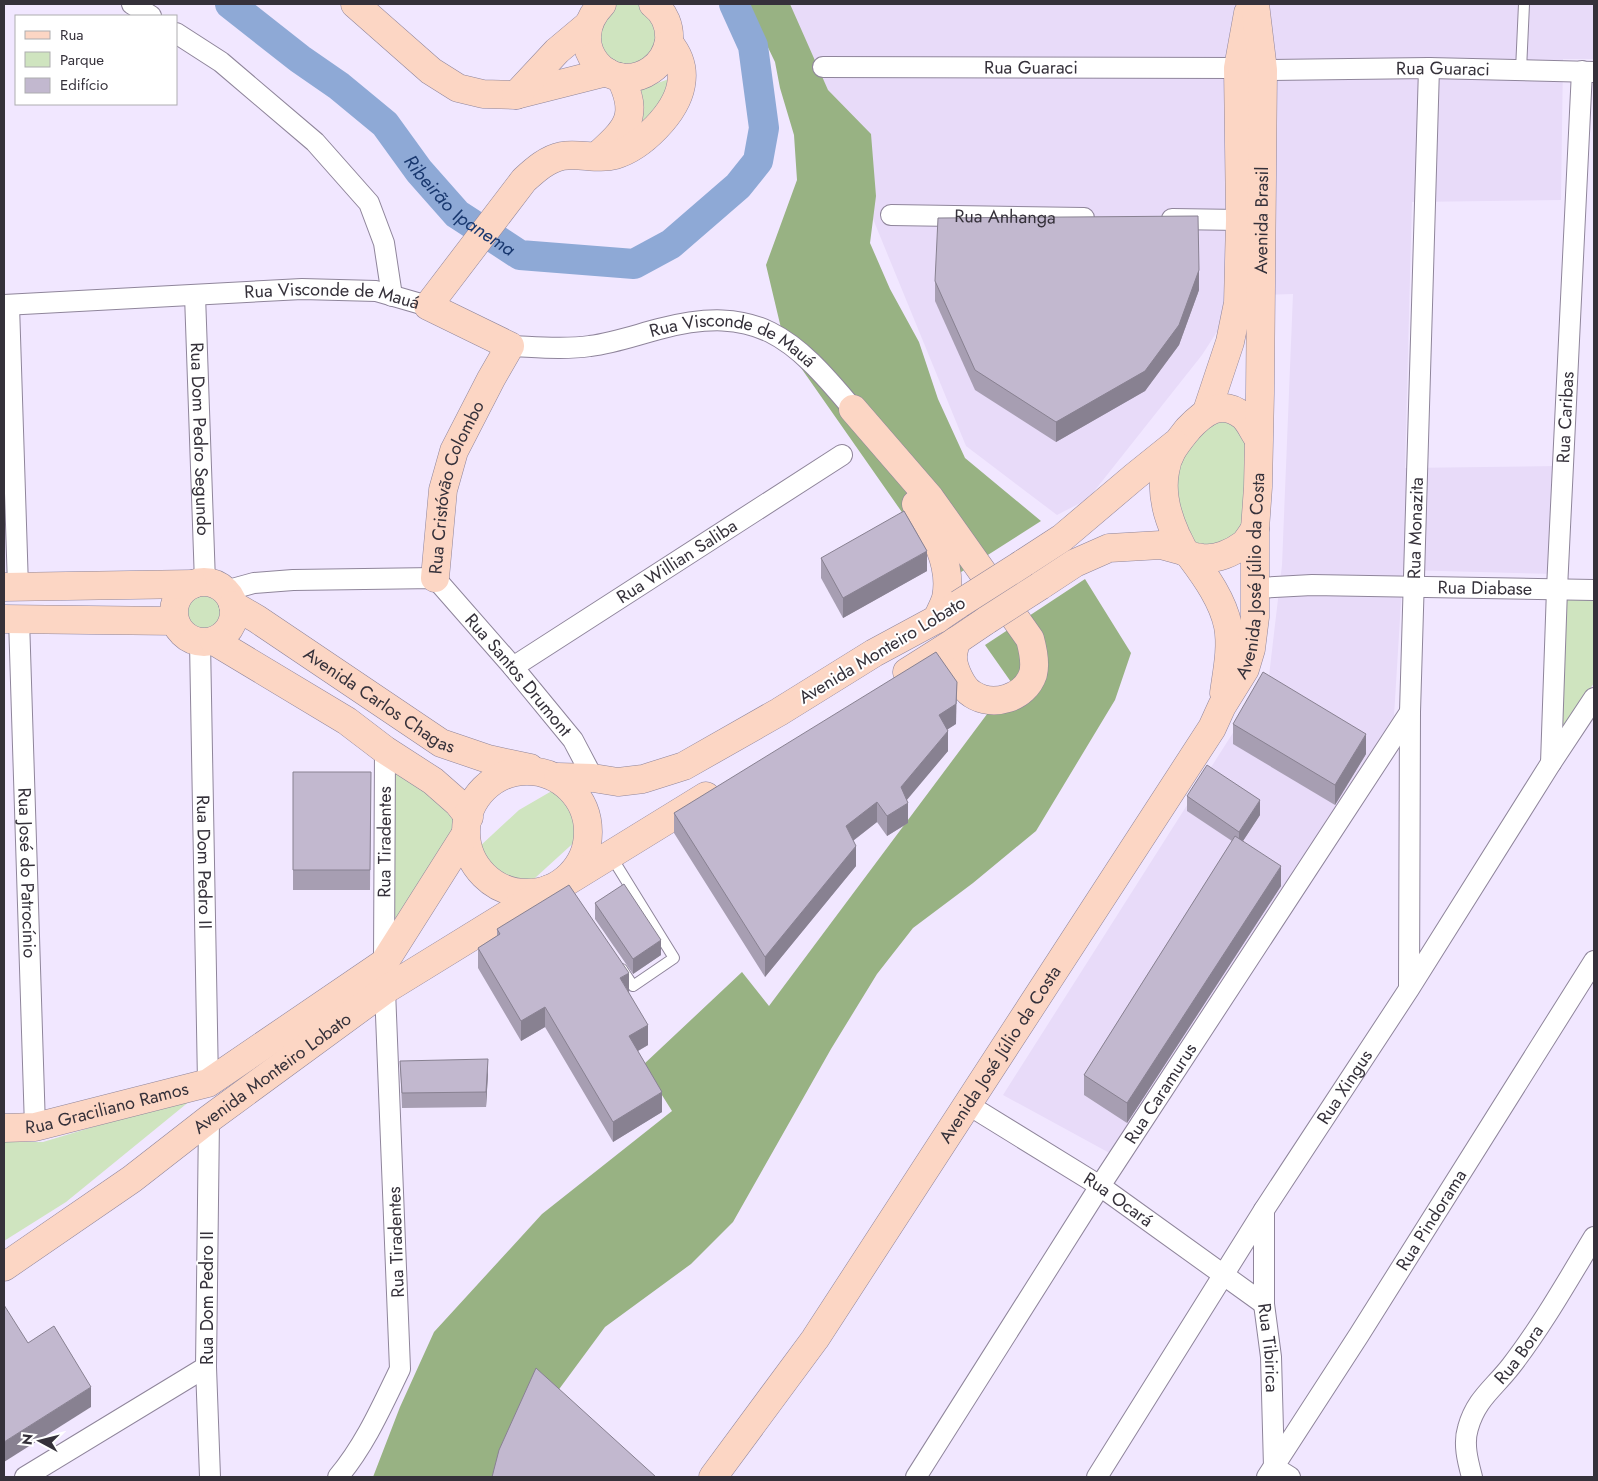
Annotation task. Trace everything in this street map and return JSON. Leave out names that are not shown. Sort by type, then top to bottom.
[{"type":"main road","points":[[355,4],[431,71],[458,88],[483,94],[516,95],[614,75],[633,78],[646,74],[664,56],[669,43],[669,29],[664,16],[654,4]]},
{"type":"main road","name":"Avenida Brasil","points":[[1250,4],[1250,69],[1260,393],[1258,438]]},
{"type":"main road","name":"Avenida Brasil","points":[[1207,411],[1230,342],[1238,303],[1240,220],[1255,4]]},
{"type":"main road","points":[[516,95],[592,13]]},
{"type":"main road","points":[[592,13],[586,39],[589,52],[597,64],[614,75],[630,100],[628,122],[615,140],[596,158]]},
{"type":"main road","points":[[428,306],[524,180],[542,164],[562,156],[596,158],[615,155],[635,145],[662,121],[681,85],[681,66],[676,52],[669,43]]},
{"type":"main road","name":"Rua Visconde de Mauá","points":[[428,306],[510,346]]},
{"type":"main road","name":"Rua Cristóvão Colombo","points":[[435,578],[442,490],[454,451],[510,346]]},
{"type":"main road","points":[[1255,529],[1244,544],[1223,555],[1212,559],[1187,554],[1172,526],[1165,503],[1163,485],[1165,470],[1175,444],[1198,418],[1207,411],[1218,408],[1236,411],[1244,417],[1258,438]]},
{"type":"main road","points":[[853,409],[925,519],[941,550],[946,566],[947,588],[946,599],[937,619]]},
{"type":"main road","points":[[853,409],[930,498],[1030,639],[1034,654],[1033,673],[1026,687],[1016,696],[1005,700],[988,700],[972,694],[964,685],[956,669],[953,657],[956,641]]},
{"type":"main road","name":"Avenida José Júlio da Costa","points":[[713,1477],[771,1396],[815,1339],[1212,728],[1222,706],[1245,669],[1255,617],[1258,438]]},
{"type":"main road","name":"Avenida Monteiro Lobato","points":[[548,774],[618,782],[643,779],[684,766],[771,717],[874,653],[937,619],[1062,538],[1175,444]]},
{"type":"main road","name":"Avenida Monteiro Lobato","points":[[888,683],[1075,563],[1109,548],[1161,545],[1187,554]]},
{"type":"main road","name":"Avenida José Júlio da Costa","points":[[1187,554],[1217,597],[1228,626],[1229,658],[1222,706]]},
{"type":"main road","points":[[11,587],[214,590]]},
{"type":"main road","points":[[214,590],[232,623],[222,637],[207,641],[194,641],[185,637],[178,630],[174,621],[173,612],[179,595],[214,590]]},
{"type":"main road","name":"Avenida Carlos Chagas","points":[[214,590],[440,742],[488,759],[548,774]]},
{"type":"main road","points":[[11,619],[174,621]]},
{"type":"main road","name":"Avenida Carlos Chagas","points":[[207,641],[347,721],[385,750],[433,781],[458,803],[467,826]]},
{"type":"main road","points":[[511,772],[548,774],[573,790],[584,806],[589,826],[588,846],[574,873],[560,888],[533,894],[516,893],[501,888],[487,879],[476,866],[468,851],[467,826],[470,808],[487,785],[511,772]]},
{"type":"main road","name":"Avenida Monteiro Lobato","points":[[208,1083],[385,977],[474,934],[521,907],[560,888],[728,782]]},
{"type":"main road","name":"Avenida Monteiro Lobato","points":[[4,1267],[132,1179],[385,977],[467,826]]},
{"type":"main road","name":"Rua Graciliano Ramos","points":[[4,1128],[35,1127],[208,1083]]},
{"type":"main road","name":"Avenida José Júlio da Costa","points":[[731,1477],[754,1435],[771,1396]]},
{"type":"street","points":[[132,4],[149,15]]},
{"type":"street","points":[[178,34],[221,62],[315,142],[369,203],[384,243],[392,296]]},
{"type":"street","name":"Rua Guaraci","points":[[823,67],[1429,68],[1588,71]]},
{"type":"street","name":"Rua Monazita","points":[[1409,989],[1410,712],[1429,68]]},
{"type":"street","name":"Rua Caribas","points":[[1550,763],[1557,589],[1588,71]]},
{"type":"street","name":"Rua Anhanga","points":[[890,215],[1100,218]]},
{"type":"street","points":[[1150,218],[1240,220]]},
{"type":"street","name":"Rua Visconde de Mauá","points":[[6,305],[302,290],[376,292],[428,306]]},
{"type":"street","name":"Rua Dom Pedro Segundo","points":[[195,295],[214,590]]},
{"type":"street","points":[[6,305],[11,587]]},
{"type":"street","name":"Rua Visconde de Mauá","points":[[510,346],[588,347],[628,339],[658,329],[688,323],[733,320],[752,324],[788,342],[830,382],[853,409]]},
{"type":"street","name":"Rua Willian Saliba","points":[[513,667],[842,455]]},
{"type":"street","name":"Rua Cristóvão Colombo","points":[[214,590],[254,583],[293,580],[435,578]]},
{"type":"street","name":"Rua Santos Drumont","points":[[435,578],[513,667],[573,740],[593,778]]},
{"type":"street","name":"Rua Diabase","points":[[1256,588],[1312,586],[1594,590]]},
{"type":"street","name":"Rua José do Patrocínio","points":[[11,619],[35,1127]]},
{"type":"street","name":"Rua Dom Pedro II","points":[[207,641],[208,1083]]},
{"type":"street","name":"Rua Xingus","points":[[1097,1477],[1223,1274],[1409,989],[1550,763],[1594,698]]},
{"type":"street","name":"Rua Caramurus","points":[[916,1477],[1100,1186],[1410,712]]},
{"type":"street","name":"Rua Tiradentes","points":[[338,1477],[352,1460],[377,1417],[400,1369],[385,977],[385,750]]},
{"type":"street","name":"Rua Pindorama","points":[[1277,1474],[1385,1294],[1594,960]]},
{"type":"street","name":"Rua Ocará","points":[[967,1104],[1100,1186],[1264,1304]]},
{"type":"street","name":"Rua Dom Pedro II","points":[[209,1119],[206,1366],[210,1477]]},
{"type":"street","name":"Rua Tibirica","points":[[1264,1210],[1264,1304],[1271,1357],[1277,1474]]},
{"type":"street","name":"Rua Bora","points":[[1472,1477],[1466,1451],[1467,1430],[1476,1407],[1493,1384],[1510,1367],[1539,1325],[1594,1237]]},
{"type":"street","points":[[25,1477],[206,1366]]},
{"type":"lane","points":[[1521,70],[1524,4]]},
{"type":"lane","points":[[611,856],[674,958],[633,986],[617,962]]},
{"type":"shaded area","points":[[785,4],[1594,4],[1594,59],[1563,59],[1561,200],[1412,202],[1405,468],[1557,466],[1556,574],[1403,570],[1394,716],[1115,1156],[1003,1095],[1269,676],[1282,565],[1293,294],[1240,296],[1202,355],[1088,499],[1057,515],[966,446]]},
{"type":"green space","points":[[612,4],[644,4],[662,45],[638,69],[605,61],[597,19]]},
{"type":"green space","points":[[747,4],[790,4],[828,90],[871,134],[876,196],[870,243],[890,289],[919,342],[938,399],[965,458],[1041,521],[947,581],[948,578],[785,345],[766,265],[797,180],[794,135],[780,88],[775,62]]},
{"type":"green space","points":[[673,77],[651,119],[637,123],[632,84],[653,84]]},
{"type":"green space","points":[[1225,416],[1250,437],[1249,523],[1231,538],[1214,544],[1198,546],[1184,529],[1177,514],[1175,495],[1179,464],[1183,445]]},
{"type":"green space","points":[[1085,579],[1131,653],[1115,700],[1036,831],[973,883],[913,928],[877,974],[831,1049],[733,1222],[691,1264],[605,1327],[557,1392],[522,1477],[373,1477],[400,1407],[434,1332],[542,1214],[672,1111],[643,1065],[742,972],[769,1006],[1011,682],[985,645]]},
{"type":"green space","points":[[207,589],[221,595],[227,620],[222,628],[197,636],[185,624],[182,608],[187,597]]},
{"type":"green space","points":[[1564,596],[1594,600],[1594,683],[1561,732]]},
{"type":"green space","points":[[394,773],[417,779],[440,792],[460,828],[412,903],[390,923]]},
{"type":"green space","points":[[564,791],[575,804],[581,816],[580,837],[524,888],[499,877],[479,858],[479,847],[519,810],[550,792]]},
{"type":"green space","points":[[196,1096],[66,1202],[4,1241],[4,1142],[43,1142]]},
{"type":"building","points":[[1198,216],[1199,270],[1179,325],[1145,371],[1056,422],[975,370],[935,281],[938,218]]},
{"type":"building","points":[[904,511],[927,551],[843,598],[821,558]]},
{"type":"building","points":[[936,652],[957,682],[956,704],[939,715],[948,731],[901,787],[908,803],[887,816],[877,802],[846,826],[856,846],[765,957],[674,813]]},
{"type":"building","points":[[1263,672],[1366,734],[1335,785],[1233,724]]},
{"type":"building","points":[[1207,765],[1260,800],[1239,832],[1187,796]]},
{"type":"building","points":[[293,772],[371,772],[370,870],[293,870]]},
{"type":"building","points":[[1235,836],[1281,866],[1127,1103],[1084,1075]]},
{"type":"building","points":[[624,884],[661,940],[633,959],[595,903]]},
{"type":"building","points":[[569,885],[629,973],[620,978],[648,1025],[629,1036],[662,1092],[613,1122],[545,1007],[521,1021],[478,948],[500,934],[497,929]]},
{"type":"building","points":[[488,1059],[486,1092],[402,1093],[400,1061]]},
{"type":"building","points":[[4,1305],[28,1343],[54,1326],[91,1387],[4,1442]]},
{"type":"building","points":[[536,1368],[656,1477],[492,1477],[499,1450]]},
{"type":"waterway","name":"Ribeirão Ipanema","points":[[230,4],[300,59],[339,86],[385,124],[419,171],[457,214],[520,255],[634,264],[671,244],[738,186],[758,161],[764,128],[753,46],[734,4]]}]
